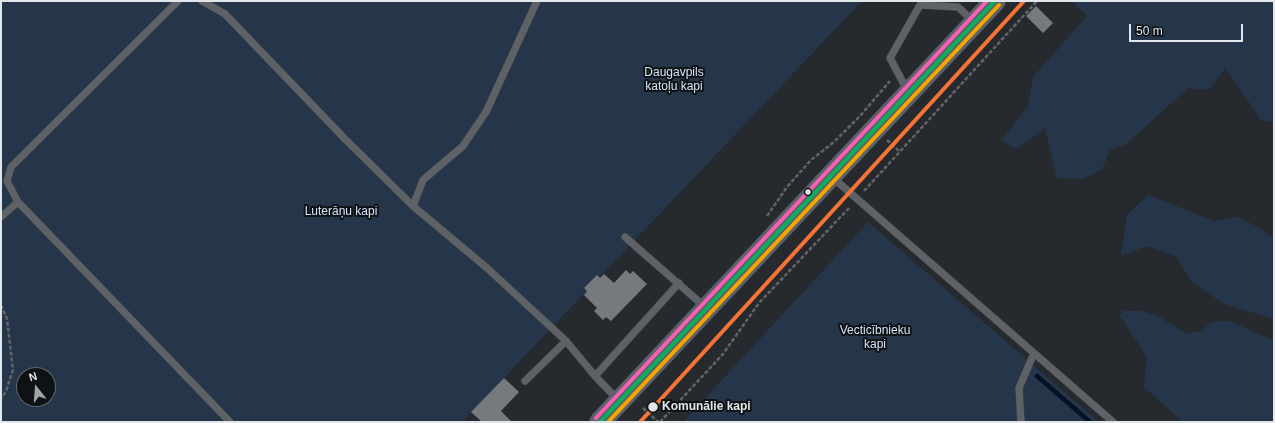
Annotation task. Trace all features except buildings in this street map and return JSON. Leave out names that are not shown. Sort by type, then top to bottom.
[{"type":"main road","points":[[600,422],[975,22],[991,2]]},
{"type":"lane","points":[[178,1],[11,167],[7,181],[18,202],[230,422]]},
{"type":"lane","points":[[202,1],[225,14],[345,139],[413,206],[487,268],[566,341],[595,376],[620,401]]},
{"type":"lane","points":[[413,206],[423,180],[462,146],[486,112],[536,1]]},
{"type":"lane","points":[[908,93],[890,58],[918,3],[958,7],[975,22]]},
{"type":"lane","points":[[831,176],[1113,422]]},
{"type":"lane","points":[[1,217],[18,202]]},
{"type":"lane","points":[[625,237],[707,309]]},
{"type":"lane","points":[[595,376],[679,284]]},
{"type":"lane","points":[[525,381],[566,341]]},
{"type":"lane","points":[[1021,422],[1019,388],[1034,353]]},
{"type":"path","points":[[643,408],[659,422],[723,354],[760,303],[1037,1]]},
{"type":"path","points":[[762,221],[787,187],[811,160],[835,141],[860,116],[897,72]]},
{"type":"path","points":[[881,135],[900,152]]},
{"type":"path","points":[[1,305],[7,319],[13,370],[6,391],[1,399]]},
{"type":"green space","name":"Luterāņu kapi","points":[[1,1],[862,1],[462,422],[1,422]]},
{"type":"green space","points":[[1072,1],[1274,1],[1274,122],[1262,121],[1225,68],[1209,90],[1188,88],[1125,145],[1110,150],[1102,169],[1083,179],[1057,178],[1045,128],[1016,149],[1001,140],[1028,107],[1033,77],[1087,16]]},
{"type":"green space","points":[[1148,195],[1214,221],[1238,217],[1262,229],[1274,239],[1274,319],[1224,304],[1192,282],[1176,256],[1146,246],[1121,256],[1127,215]]},
{"type":"green space","name":"Vecticībnieku kapi","points":[[868,222],[1099,422],[683,422]]},
{"type":"green space","points":[[1123,311],[1142,311],[1158,316],[1185,333],[1202,331],[1211,322],[1229,321],[1270,339],[1274,339],[1274,422],[1183,422],[1144,387],[1147,357],[1120,316]]},
{"type":"waterway","points":[[1037,376],[1090,422]]},
{"type":"transit line","points":[[596,418],[987,1]]},
{"type":"transit line","points":[[600,422],[995,1]]},
{"type":"transit line","points":[[640,422],[1024,1]]},
{"type":"transit line","points":[[608,422],[999,5]]},
{"type":"place","name":"Komunālie kapi","points":[[653,407]]},
{"type":"park label","name":"Daugavpils katoļu kapi","points":[[674,80]]}]
